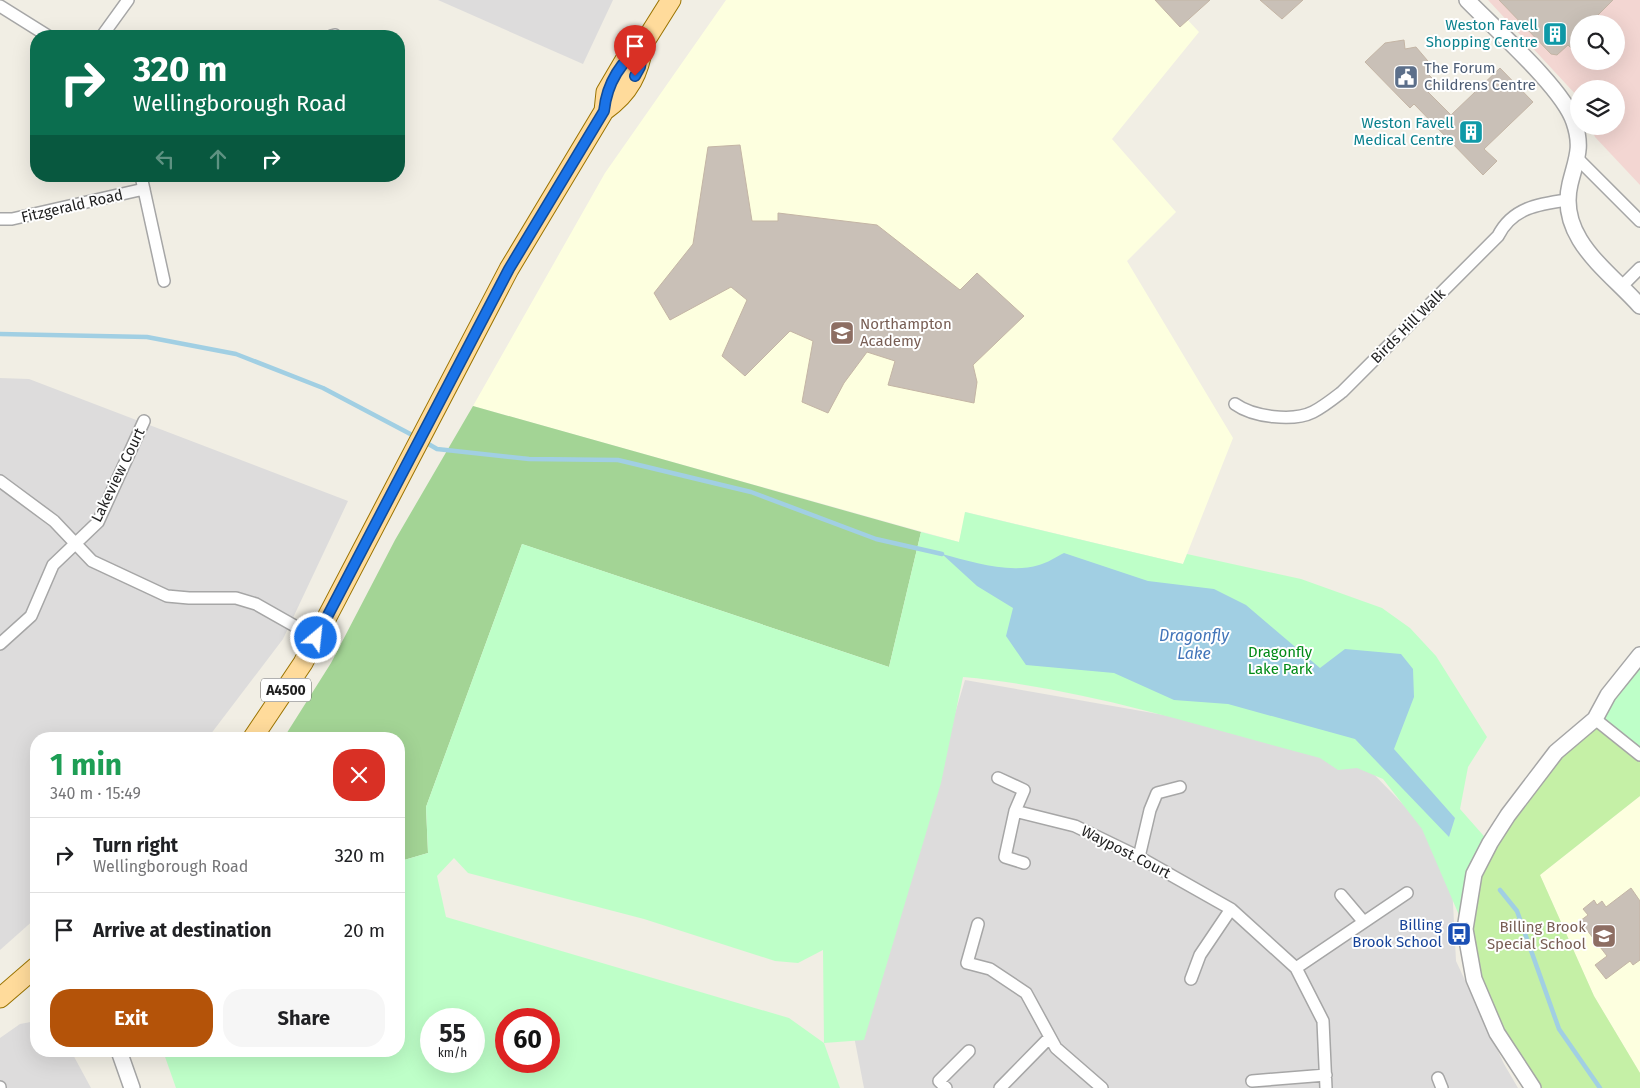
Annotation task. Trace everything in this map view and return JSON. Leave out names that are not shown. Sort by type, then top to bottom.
[{"type":"main road","name":"A4500","points":[[257,732],[294,678],[509,269],[604,111],[608,88],[626,58],[644,43],[671,0]]},
{"type":"main road","points":[[6,993],[30,973]]},
{"type":"main road","points":[[6,993],[30,986]]},
{"type":"street","points":[[106,30],[128,0]]},
{"type":"street","points":[[1467,0],[1563,100],[1571,113],[1578,136],[1578,159],[1567,200],[1574,233],[1586,251],[1640,306]]},
{"type":"street","points":[[0,6],[38,30]]},
{"type":"street","points":[[1578,159],[1640,221]]},
{"type":"street","points":[[142,182],[164,281]]},
{"type":"street","name":"Fitzgerald Road","points":[[0,219],[12,219],[144,189]]},
{"type":"street","name":"Birds Hill Walk","points":[[1235,404],[1244,411],[1279,418],[1312,413],[1342,392],[1498,236],[1508,221],[1521,210],[1537,204],[1567,200]]},
{"type":"street","points":[[1622,286],[1640,268]]},
{"type":"street","name":"Lakeview Court","points":[[0,644],[31,616],[53,564],[98,522],[144,421]]},
{"type":"street","points":[[0,481],[54,521],[77,543],[92,561],[167,596],[236,598],[256,604],[316,638]]},
{"type":"street","points":[[1533,1088],[1497,1033],[1474,979],[1465,929],[1474,874],[1490,843],[1508,815],[1556,752],[1595,719],[1608,695],[1640,655]]},
{"type":"street","points":[[1595,719],[1640,756]]},
{"type":"street","points":[[998,778],[1024,790],[1014,811],[1005,856],[1024,863]]},
{"type":"street","points":[[1139,857],[1150,810],[1157,793],[1180,787]]},
{"type":"street","name":"Waypost Court","points":[[1014,811],[1074,826],[1139,857],[1231,909],[1296,968]]},
{"type":"street","points":[[1326,1088],[1323,1022],[1296,968],[1407,893]]},
{"type":"street","points":[[1341,895],[1364,921]]},
{"type":"street","points":[[1191,979],[1200,955],[1231,909]]},
{"type":"street","points":[[978,924],[967,962],[990,969],[1026,993],[1056,1048],[1102,1088]]},
{"type":"street","points":[[1000,1088],[1050,1037]]},
{"type":"street","points":[[946,1088],[940,1081],[969,1051]]},
{"type":"street","points":[[120,1057],[132,1088]]},
{"type":"street","points":[[1252,1081],[1326,1075]]},
{"type":"shaded area","points":[[438,0],[613,0],[583,64]]},
{"type":"shaded area","name":"Northampton Academy","points":[[726,0],[1169,0],[1199,32],[1112,139],[1176,212],[1127,261],[1233,438],[1183,564],[966,512],[959,542],[473,406],[605,173]]},
{"type":"shaded area","name":"Weston Favell Shopping Centre","points":[[1488,0],[1640,0],[1640,185],[1594,135],[1625,135],[1625,80],[1570,80],[1570,88]]},
{"type":"shaded area","points":[[0,378],[29,379],[348,501],[283,639],[212,732],[30,732],[30,923],[0,950]]},
{"type":"shaded area","points":[[965,680],[1164,715],[1359,759],[1429,831],[1452,884],[1456,961],[1504,1064],[1518,1088],[864,1088],[853,1031],[884,950]]},
{"type":"shaded area","name":"Billing Brook Special School","points":[[1640,796],[1640,1073],[1594,996],[1540,875]]},
{"type":"shaded area","points":[[30,1022],[30,1057],[74,1057],[91,1088],[0,1088],[0,1038],[20,1024]]},
{"type":"green space","points":[[473,406],[921,532],[889,667],[522,544],[426,807],[428,853],[405,860],[405,732],[287,732],[331,663],[395,540]]},
{"type":"green space","name":"Dragonfly Lake Park","points":[[965,512],[1183,564],[1187,554],[1301,579],[1382,608],[1410,628],[1436,656],[1487,737],[1468,767],[1460,809],[1490,843],[1465,929],[1422,829],[1383,779],[1357,768],[1338,770],[1320,758],[1098,699],[1009,682],[963,677],[941,783],[864,1040],[824,1043],[840,1088],[176,1088],[165,1057],[405,1057],[405,860],[428,853],[426,807],[522,544],[889,667],[921,532],[959,542]],"holes":[[[454,858],[468,873],[644,919],[775,961],[798,963],[823,950],[824,1043],[789,1018],[446,917],[437,876]]]},
{"type":"green space","points":[[1640,655],[1640,755],[1595,719]]},
{"type":"green space","points":[[1595,719],[1640,755],[1640,796],[1540,875],[1594,996],[1640,1073],[1640,1088],[1533,1088],[1497,1033],[1465,929],[1474,874],[1508,815]]},
{"type":"water","name":"Dragonfly Lake","points":[[1064,553],[1148,581],[1214,589],[1246,605],[1320,668],[1345,649],[1401,654],[1413,669],[1414,697],[1394,749],[1455,818],[1449,837],[1355,739],[1228,704],[1174,700],[1114,673],[1026,665],[1006,636],[1013,608],[977,586],[942,554],[990,566],[1015,568],[1042,564]]},
{"type":"building","points":[[1155,0],[1210,0],[1180,27]]},
{"type":"building","points":[[1260,0],[1303,0],[1282,19]]},
{"type":"building","name":"Weston Favell Shopping Centre","points":[[1499,0],[1613,0],[1598,15],[1570,15],[1570,47],[1568,45],[1557,55],[1551,54]]},
{"type":"building","name":"Weston Favell Medical Centre","points":[[1404,40],[1405,49],[1416,47],[1433,67],[1427,73],[1436,82],[1427,91],[1451,115],[1500,68],[1533,102],[1484,149],[1497,161],[1483,175],[1414,104],[1410,108],[1365,62],[1385,43]]},
{"type":"building","points":[[740,145],[752,221],[778,221],[778,213],[877,225],[960,290],[977,273],[1024,316],[973,365],[977,382],[974,403],[888,385],[895,361],[867,352],[844,383],[828,413],[802,402],[813,341],[790,331],[745,376],[722,356],[747,300],[731,287],[670,320],[654,293],[693,244],[708,147]]},
{"type":"building","points":[[1631,888],[1640,901],[1640,960],[1633,965],[1630,961],[1606,979],[1595,965],[1607,956],[1580,921],[1588,915],[1583,909],[1594,900],[1597,905],[1602,901],[1606,907]]},
{"type":"waterway","points":[[0,334],[147,337],[236,354],[323,388],[416,437]]},
{"type":"waterway","points":[[425,442],[437,449],[529,459],[618,460],[751,492],[876,539],[942,554]]},
{"type":"waterway","points":[[1500,890],[1517,911],[1559,1029],[1600,1088]]},
{"type":"place","name":"Weston Favell Shopping Centre","points":[[1555,34]]},
{"type":"place","name":"The Forum Childrens Centre","points":[[1406,77]]},
{"type":"place","name":"Weston Favell Medical Centre","points":[[1471,132]]},
{"type":"place","name":"Northampton Academy","points":[[842,333]]},
{"type":"place","name":"Billing Brook School","points":[[1459,934]]},
{"type":"place","name":"Billing Brook Special School","points":[[1604,936]]},
{"type":"route","points":[[316,638],[509,269],[604,111],[606,92],[626,58],[644,43],[640,67],[635,76]]}]
